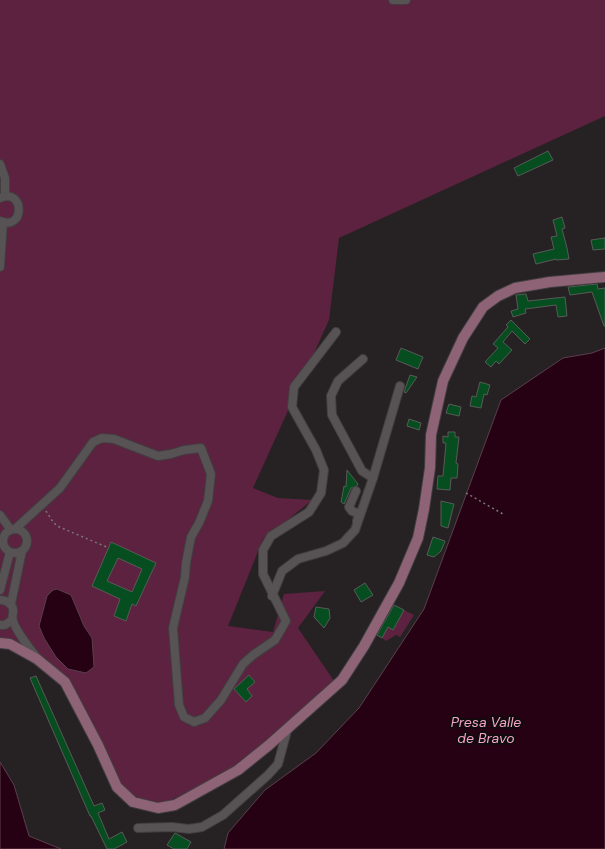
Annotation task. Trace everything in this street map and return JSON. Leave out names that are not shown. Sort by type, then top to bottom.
[{"type":"main road","points":[[0,644],[10,644],[37,659],[65,682],[98,745],[117,787],[133,802],[158,808],[175,805],[238,770],[269,745],[342,680],[364,646],[399,583],[418,538],[430,468],[431,435],[443,381],[463,338],[483,307],[498,296],[515,288],[550,282],[605,277]]},
{"type":"street","points":[[393,0],[406,0]]},
{"type":"street","points":[[0,164],[5,178],[2,197],[12,197],[19,206],[18,216],[14,220],[8,223],[1,222],[0,267]]},
{"type":"street","points":[[22,551],[14,553],[10,552],[2,541],[4,536],[60,488],[93,442],[102,438],[114,439],[158,456],[201,448],[211,474],[208,501],[200,523],[190,537],[184,577],[173,628],[179,705],[184,717],[194,722],[205,718],[221,700],[243,664],[275,640],[286,621],[262,574],[263,550],[271,536],[310,512],[322,493],[324,470],[316,450],[292,407],[294,387],[336,332]]},
{"type":"street","points":[[363,359],[338,381],[331,396],[332,414],[362,471],[373,478]]},
{"type":"street","points":[[272,596],[282,571],[298,559],[326,551],[343,543],[355,530],[373,478],[400,386]]},
{"type":"street","points":[[355,530],[358,514],[352,511],[349,507],[356,491]]},
{"type":"street","points":[[0,515],[13,529],[20,530],[24,533],[28,542],[22,551],[11,604]]},
{"type":"street","points":[[0,590],[10,552]]},
{"type":"street","points":[[0,600],[7,601],[11,604],[14,609],[12,620],[21,637],[37,659]]},
{"type":"street","points":[[0,625],[5,625],[12,620]]},
{"type":"street","points":[[138,828],[172,827],[189,829],[202,827],[223,815],[268,775],[278,764],[288,727]]},
{"type":"path","points":[[466,493],[503,514]]},
{"type":"path","points":[[42,504],[57,526],[109,548]]},
{"type":"shaded area","points":[[0,0],[605,0],[605,116],[339,238],[329,320],[253,488],[278,498],[312,500],[263,539],[228,626],[273,632],[284,594],[325,591],[298,628],[334,681],[235,768],[161,805],[136,798],[122,786],[67,680],[0,639]]},
{"type":"shaded area","points":[[404,610],[414,615],[400,637],[396,635],[386,641],[382,638],[388,627],[393,630]]},
{"type":"water","name":"Presa Valle de Bravo","points":[[605,348],[605,849],[224,849],[228,833],[265,790],[316,753],[359,708],[424,609],[501,400],[563,358],[592,353]]},
{"type":"water","points":[[57,589],[71,595],[84,626],[92,638],[94,667],[86,673],[68,669],[56,657],[44,638],[39,626],[47,596],[53,590]]},
{"type":"water","points":[[0,762],[14,785],[29,836],[61,849],[0,849]]},
{"type":"building","points":[[548,151],[553,160],[518,176],[514,168]]},
{"type":"building","points":[[562,217],[565,228],[562,229],[569,259],[556,259],[536,264],[533,254],[554,249],[551,237],[557,236],[553,220]]},
{"type":"building","points":[[605,238],[605,249],[593,250],[591,240]]},
{"type":"building","points":[[597,284],[598,289],[605,288],[605,326],[592,292],[570,295],[568,287]]},
{"type":"building","points":[[526,294],[528,301],[565,297],[567,316],[558,317],[556,305],[525,309],[526,313],[513,317],[511,311],[518,309],[516,295]]},
{"type":"building","points":[[511,320],[530,339],[525,344],[512,331],[503,342],[512,350],[499,364],[496,361],[491,367],[485,362],[498,348],[493,344],[508,327],[506,325]]},
{"type":"building","points":[[401,348],[423,357],[418,369],[396,360]]},
{"type":"building","points":[[410,375],[417,377],[406,393],[404,392]]},
{"type":"building","points":[[480,382],[490,385],[487,395],[484,394],[481,408],[470,406],[472,396],[476,397]]},
{"type":"building","points":[[449,404],[461,407],[459,416],[446,413]]},
{"type":"building","points":[[409,419],[421,423],[419,430],[407,426]]},
{"type":"building","points":[[448,432],[455,432],[455,437],[459,437],[456,463],[458,464],[457,478],[451,478],[450,490],[437,489],[438,476],[443,476],[446,443],[443,443],[443,436],[448,437]]},
{"type":"building","points":[[347,470],[358,484],[357,486],[351,488],[344,504],[341,502],[344,486],[346,487]]},
{"type":"building","points":[[441,501],[454,504],[448,528],[441,526]]},
{"type":"building","points":[[433,537],[445,541],[441,551],[434,557],[427,555]]},
{"type":"building","points":[[111,542],[156,563],[136,606],[132,604],[126,621],[114,616],[120,599],[92,586]],"holes":[[[118,558],[142,569],[132,592],[107,581]]]},
{"type":"building","points":[[365,583],[373,595],[361,602],[354,590]]},
{"type":"building","points":[[394,605],[404,610],[393,630],[388,627],[382,638],[377,635]]},
{"type":"building","points":[[316,607],[329,609],[330,618],[324,628],[314,617]]},
{"type":"building","points":[[249,675],[255,682],[247,689],[252,696],[246,702],[234,689]]},
{"type":"building","points":[[36,676],[94,806],[102,803],[105,810],[98,813],[109,839],[122,832],[127,842],[114,849],[107,849],[90,816],[30,678]]},
{"type":"building","points":[[175,833],[191,842],[187,849],[174,849],[167,845]]}]
